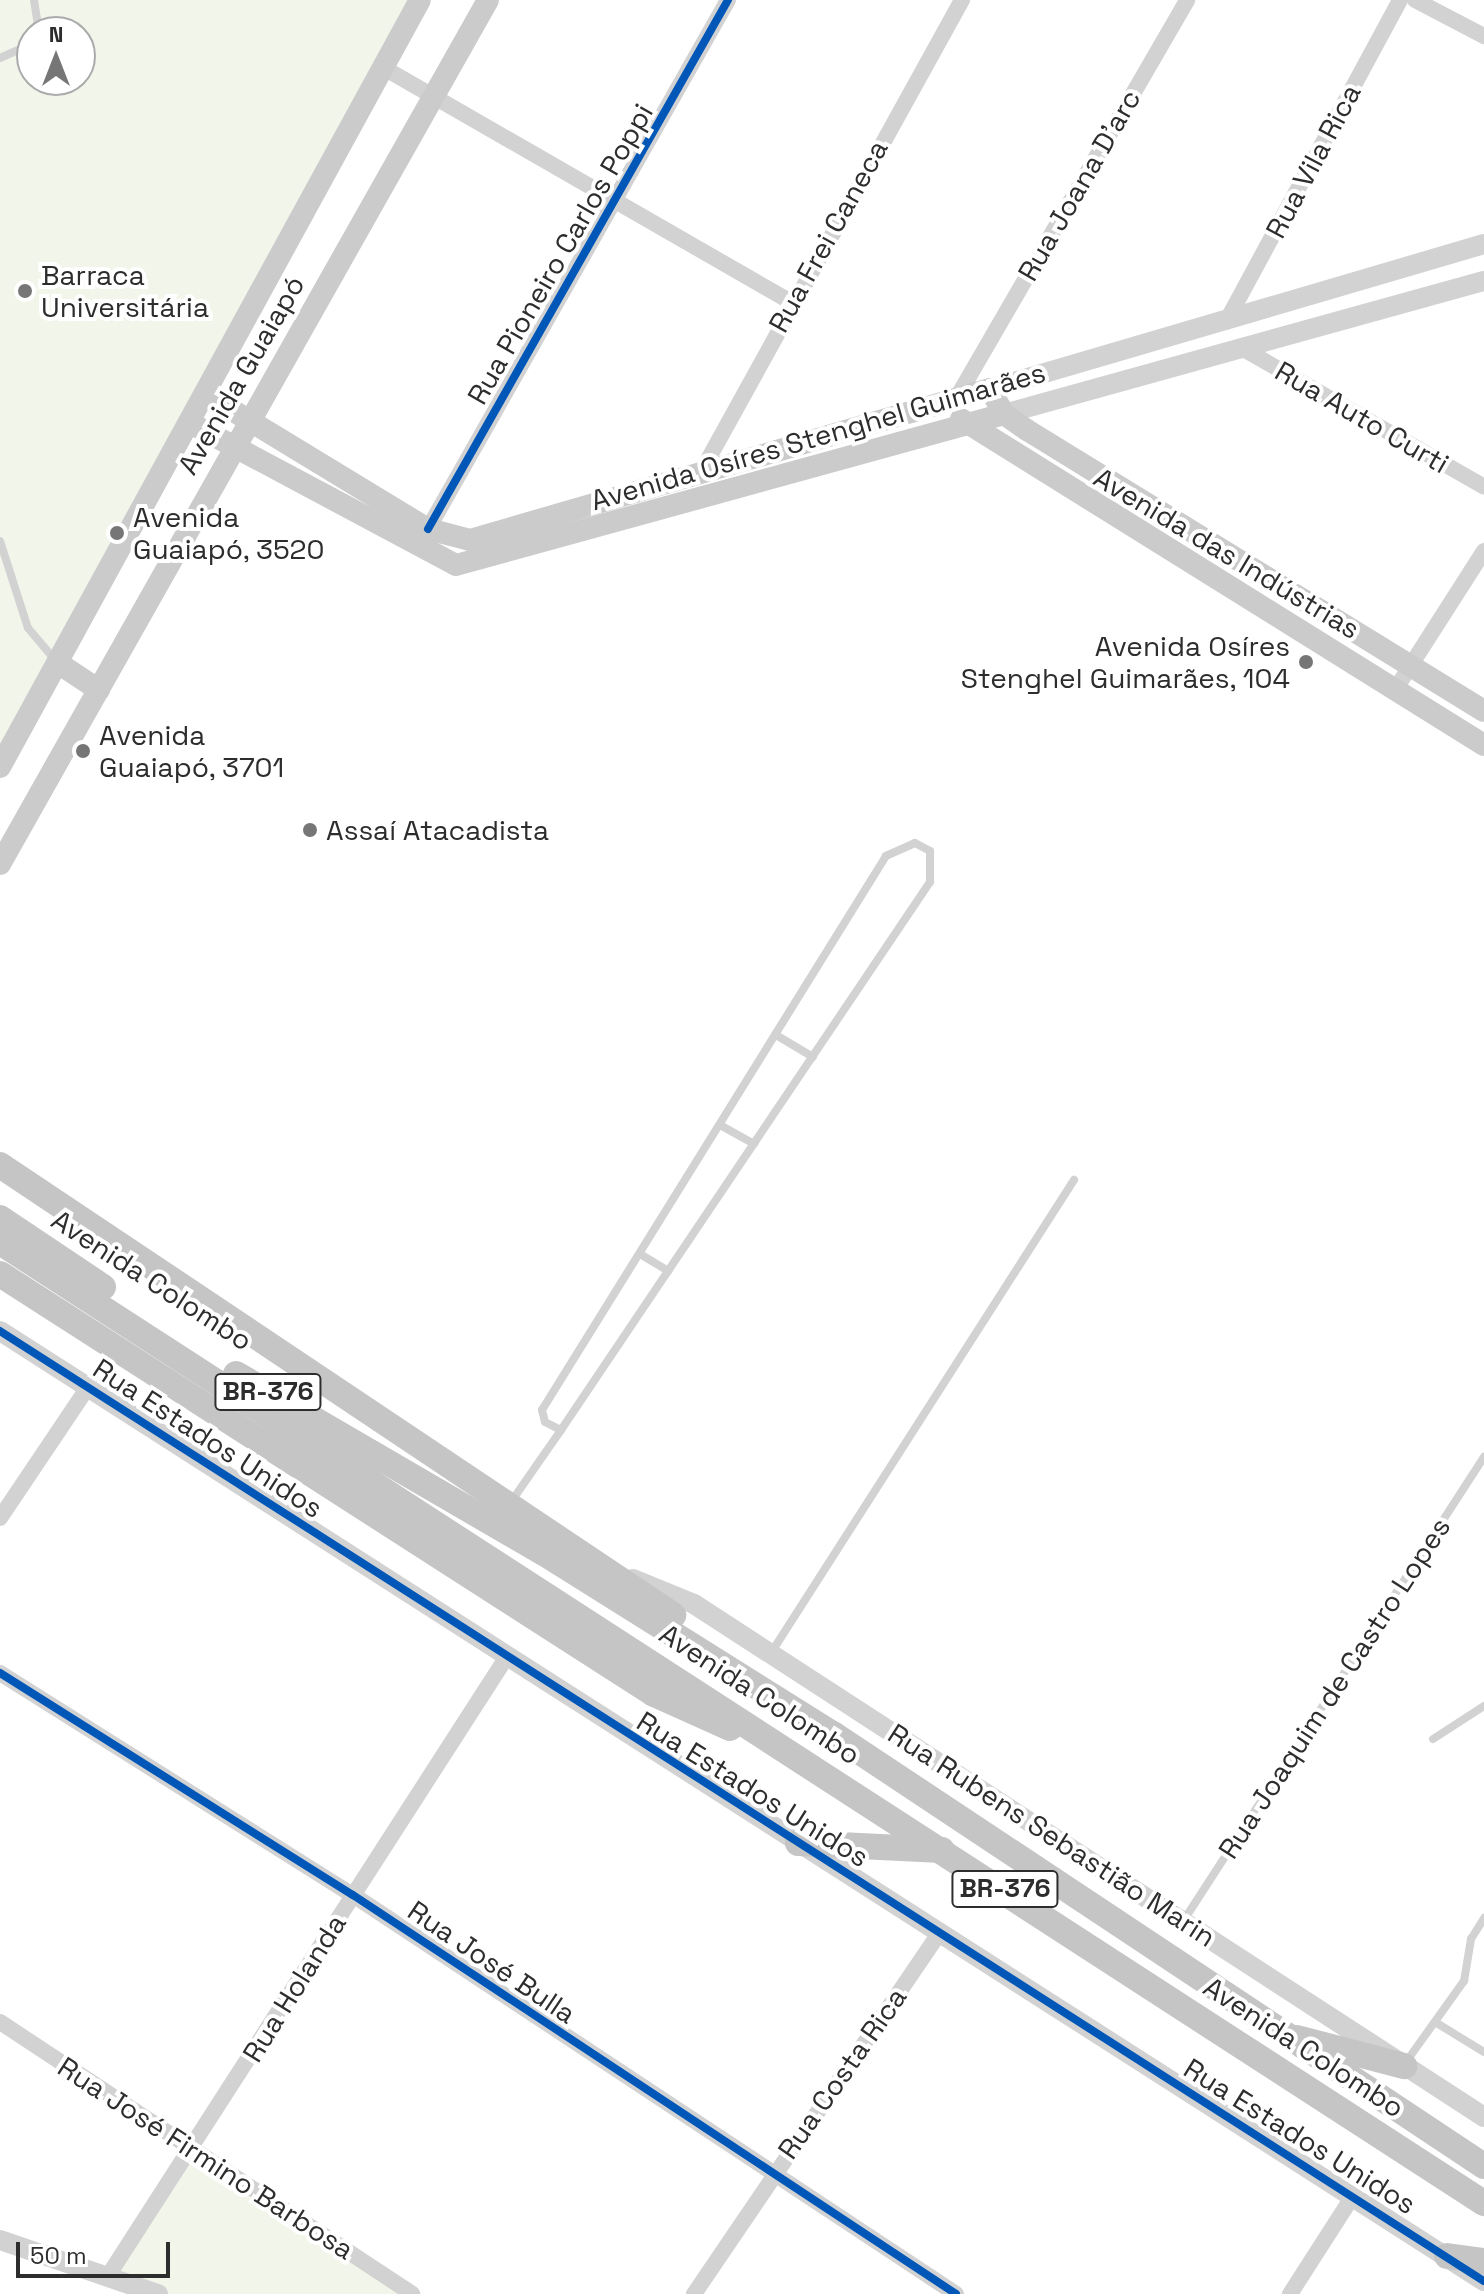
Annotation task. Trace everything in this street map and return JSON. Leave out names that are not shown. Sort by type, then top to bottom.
[{"type":"main road","name":"Avenida Guaiapó","points":[[0,767],[209,396],[420,0]]},
{"type":"main road","name":"Avenida Guaiapó","points":[[0,864],[488,0]]},
{"type":"main road","name":"Avenida Osíres Stenghel Guimarães","points":[[209,396],[428,529],[470,540],[496,537],[990,389]]},
{"type":"main road","name":"Avenida das Indústrias","points":[[990,389],[1004,414],[1484,711]]},
{"type":"main road","points":[[956,399],[963,427]]},
{"type":"main road","name":"Avenida Osíres Stenghel Guimarães","points":[[192,424],[232,450],[456,565],[1004,414]]},
{"type":"main road","name":"Avenida das Indústrias","points":[[963,427],[1484,745]]},
{"type":"main road","points":[[58,663],[99,690]]},
{"type":"main road","points":[[0,1165],[611,1570],[833,1734]]},
{"type":"main road","name":"Avenida Colombo","points":[[0,1218],[201,1353],[544,1553],[833,1734],[1274,2032],[1484,2166]]},
{"type":"main road","name":"Avenida Colombo","points":[[0,1242],[946,1850],[1484,2203]]},
{"type":"main road","points":[[0,1274],[654,1694],[810,1764]]},
{"type":"main road","points":[[798,1843],[946,1850]]},
{"type":"main road","points":[[1274,2032],[1404,2066]]},
{"type":"main road","points":[[1447,2256],[1484,2261]]},
{"type":"street","name":"Rua Pioneiro Carlos Poppi","points":[[428,529],[617,202],[728,0]]},
{"type":"street","name":"Rua Frei Caneca","points":[[700,474],[790,301],[962,0]]},
{"type":"street","name":"Rua Joana D'arc","points":[[956,399],[1187,0]]},
{"type":"street","name":"Rua Vila Rica","points":[[1226,322],[1400,0]]},
{"type":"street","points":[[1415,0],[1484,36]]},
{"type":"street","points":[[384,68],[790,301]]},
{"type":"street","name":"Avenida Osíres Stenghel Guimarães","points":[[990,389],[1484,244]]},
{"type":"street","name":"Avenida Osíres Stenghel Guimarães","points":[[1004,414],[1484,281]]},
{"type":"street","name":"Rua Auto Curti","points":[[1240,347],[1484,487]]},
{"type":"street","points":[[971,370],[990,389]]},
{"type":"street","points":[[1395,690],[1484,551]]},
{"type":"street","name":"Rua Estados Unidos","points":[[0,1331],[506,1658],[1484,2281]]},
{"type":"street","points":[[0,1518],[88,1387]]},
{"type":"street","name":"Rua Rubens Sebastião Marin","points":[[611,1570],[694,1604],[1484,2117]]},
{"type":"street","name":"Rua Holanda","points":[[108,2276],[506,1658]]},
{"type":"street","name":"Rua José Bulla","points":[[0,1673],[353,1895],[956,2294]]},
{"type":"street","name":"Rua Costa Rica","points":[[694,2294],[772,2173],[939,1934]]},
{"type":"street","name":"Rua José Firmino Barbosa","points":[[0,2022],[412,2294]]},
{"type":"street","points":[[1290,2294],[1353,2196]]},
{"type":"street","points":[[0,2240],[158,2294]]},
{"type":"lane","points":[[0,541],[28,628],[58,663]]},
{"type":"lane","points":[[510,1503],[561,1430],[930,882],[930,851],[915,843],[886,856],[542,1410],[545,1422],[561,1430]]},
{"type":"lane","points":[[776,1035],[813,1057]]},
{"type":"lane","points":[[720,1125],[754,1144]]},
{"type":"lane","points":[[770,1654],[1074,1180]]},
{"type":"lane","points":[[640,1254],[668,1271]]},
{"type":"lane","name":"Rua Joaquim de Castro Lopes","points":[[1184,1920],[1484,1457]]},
{"type":"lane","points":[[1433,1739],[1484,1706]]},
{"type":"lane","points":[[1404,2066],[1464,1981],[1471,1939],[1484,1918]]},
{"type":"lane","points":[[1435,2022],[1484,2052]]},
{"type":"shaded area","points":[[0,0],[420,0],[0,767]]},
{"type":"shaded area","points":[[192,2149],[412,2294],[158,2294],[108,2276]]},
{"type":"cycle path","points":[[428,529],[728,0]]},
{"type":"cycle path","points":[[0,1331],[1484,2281]]},
{"type":"cycle path","points":[[0,1673],[353,1895],[956,2294]]},
{"type":"place","name":"Barraca Universitária","points":[[25,291]]},
{"type":"place","name":"Avenida Guaiapó, 3520","points":[[117,533]]},
{"type":"place","name":"Avenida Osíres Stenghel Guimarães, 104","points":[[1306,662]]},
{"type":"place","name":"Avenida Guaiapó, 3701","points":[[83,751]]},
{"type":"place","name":"Assaí Atacadista","points":[[310,830]]}]
